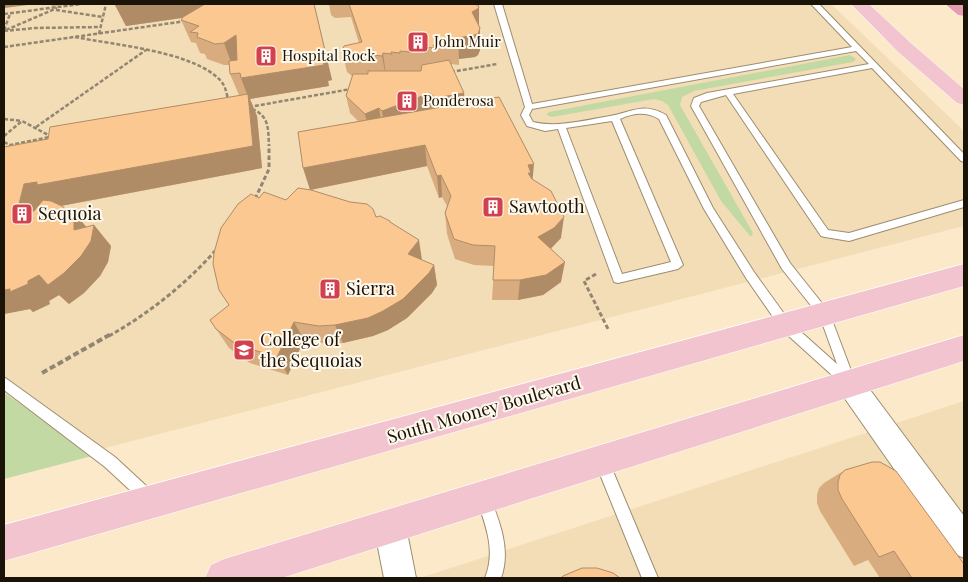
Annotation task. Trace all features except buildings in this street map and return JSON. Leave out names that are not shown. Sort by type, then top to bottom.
[{"type":"highway","points":[[954,4],[964,11]]},
{"type":"main road","points":[[859,4],[905,48],[964,99]]},
{"type":"main road","name":"South Mooney Boulevard","points":[[4,543],[964,276]]},
{"type":"main road","points":[[224,578],[964,348]]},
{"type":"street","points":[[850,384],[964,540]]},
{"type":"street","points":[[390,527],[400,578]]},
{"type":"lane","points":[[498,4],[529,107],[525,115],[530,124],[545,128],[561,126],[615,118],[626,112],[640,110],[655,112],[663,118],[710,209],[750,275],[786,326],[850,384]]},
{"type":"lane","points":[[815,4],[964,159]]},
{"type":"lane","points":[[529,107],[857,49]]},
{"type":"lane","points":[[850,384],[824,315],[786,266],[695,106],[697,100],[707,96],[873,66]]},
{"type":"lane","points":[[728,92],[826,233],[849,237],[964,203]]},
{"type":"lane","points":[[561,126],[618,279],[678,265],[615,118]]},
{"type":"lane","points":[[4,383],[110,462],[153,501]]},
{"type":"lane","points":[[601,461],[646,575]]},
{"type":"lane","points":[[484,498],[500,557],[498,569],[493,578]]},
{"type":"path","points":[[4,14],[81,4]]},
{"type":"path","points":[[99,34],[106,4]]},
{"type":"path","points":[[4,31],[56,8],[103,16]]},
{"type":"path","points":[[4,31],[10,14]]},
{"type":"path","points":[[4,47],[193,20]]},
{"type":"path","points":[[4,31],[35,28],[100,27]]},
{"type":"path","points":[[75,37],[172,54],[195,64],[220,79],[226,92],[228,106]]},
{"type":"path","points":[[36,127],[147,50]]},
{"type":"path","points":[[448,72],[515,60]]},
{"type":"path","points":[[251,205],[260,191],[269,168],[267,120],[260,112],[246,108],[352,89]]},
{"type":"path","points":[[4,119],[22,121],[53,137],[10,144],[4,142]]},
{"type":"path","points":[[4,136],[22,121]]},
{"type":"path","points":[[42,373],[132,323],[200,268],[219,246]]},
{"type":"path","points":[[608,329],[584,281],[612,264]]},
{"type":"shaded area","name":"College of the Sequoias","points":[[4,4],[831,4],[964,131],[964,226],[4,474]]},
{"type":"shaded area","points":[[964,401],[964,578],[420,578]]},
{"type":"green space","points":[[850,55],[856,59],[853,62],[694,91],[682,97],[680,105],[753,233],[752,236],[721,201],[668,105],[662,101],[654,99],[552,117],[546,115],[549,112]]},
{"type":"green space","points":[[4,393],[96,455],[4,479]]},
{"type":"place","name":"John Muir","points":[[418,42]]},
{"type":"place","name":"Hospital Rock","points":[[266,56]]},
{"type":"place","name":"Ponderosa","points":[[407,101]]},
{"type":"place","name":"Sawtooth","points":[[493,207]]},
{"type":"place","name":"Sequoia","points":[[22,214]]},
{"type":"place","name":"Sierra","points":[[330,289]]},
{"type":"place","name":"College of the Sequoias","points":[[244,350]]}]
